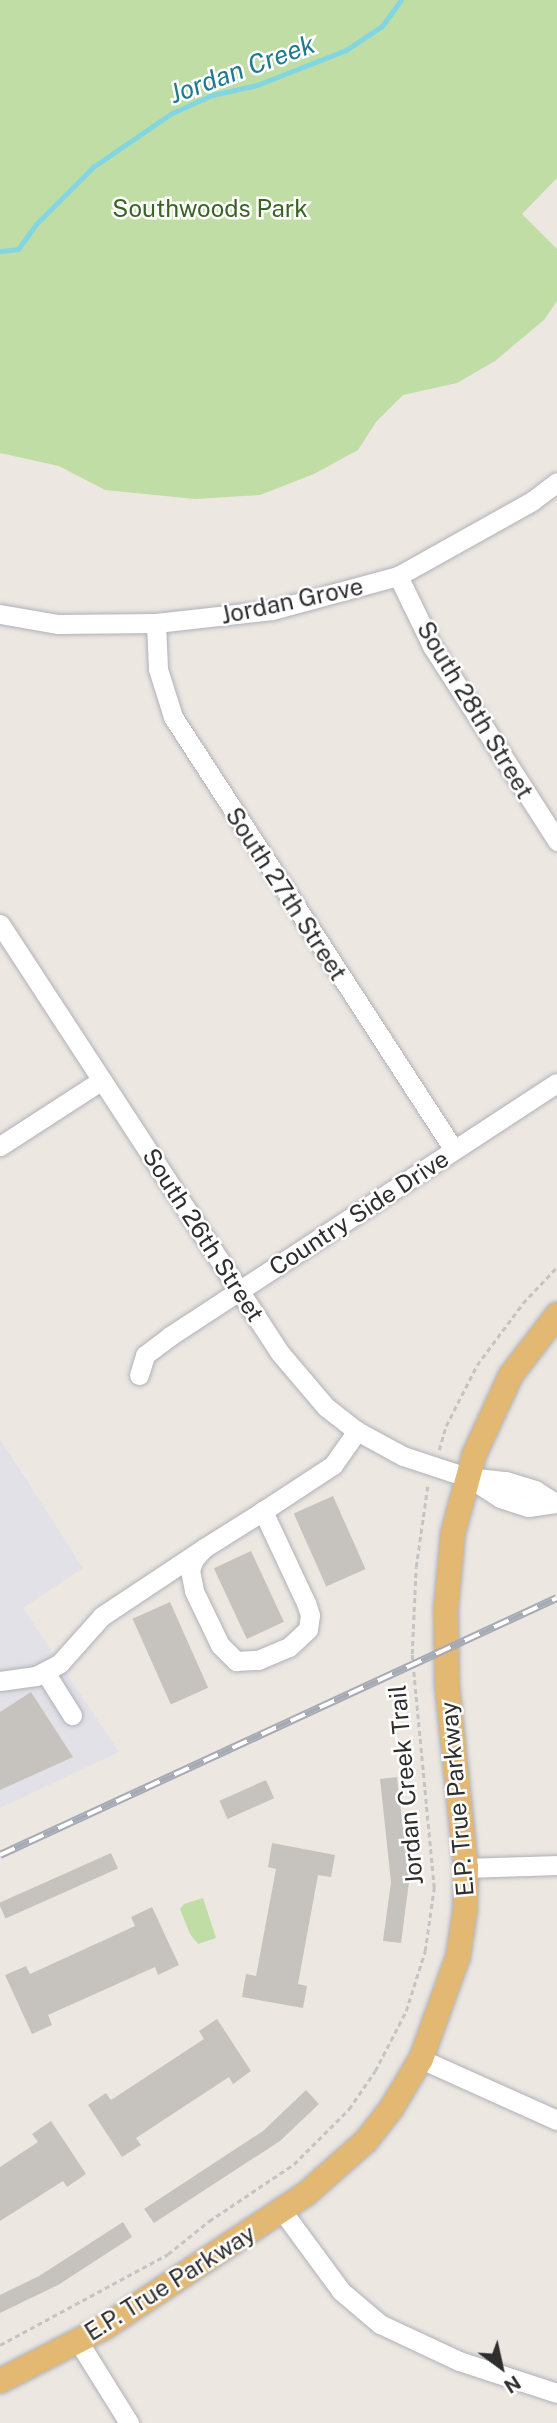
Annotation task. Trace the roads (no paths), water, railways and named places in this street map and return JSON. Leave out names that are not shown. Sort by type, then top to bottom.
[{"type":"main road","name":"E.P. True Parkway","points":[[0,2381],[78,2341],[283,2211],[338,2169],[366,2141],[391,2109],[421,2059],[457,1957],[465,1911],[467,1868],[447,1685],[446,1608],[453,1534],[467,1477],[511,1375],[557,1315]]},
{"type":"street","name":"Jordan Grove","points":[[0,614],[58,624],[156,623],[272,610],[398,576],[532,501],[557,482]]},
{"type":"street","name":"South 28th Street","points":[[398,576],[432,646],[557,841]]},
{"type":"street","name":"South 27th Street","points":[[156,623],[158,669],[173,717],[454,1150]]},
{"type":"street","name":"South 26th Street","points":[[0,924],[280,1353],[326,1407],[356,1431],[403,1456],[467,1477],[506,1481],[535,1490],[556,1503]]},
{"type":"street","points":[[0,1146],[102,1080]]},
{"type":"street","name":"Country Side Drive","points":[[139,1375],[145,1355],[557,1083]]},
{"type":"street","points":[[0,1681],[45,1672],[71,1654],[102,1616],[332,1465],[356,1431]]},
{"type":"street","points":[[204,1548],[194,1559],[190,1580],[228,1656],[245,1663],[289,1647],[308,1629],[310,1615],[262,1511]]},
{"type":"street","points":[[45,1672],[72,1715]]},
{"type":"street","points":[[467,1868],[557,1865]]},
{"type":"street","points":[[421,2059],[557,2120]]},
{"type":"street","points":[[283,2211],[341,2291],[380,2324],[459,2361],[557,2393]]},
{"type":"street","points":[[78,2341],[129,2423]]},
{"type":"waterway","name":"Jordan Creek","points":[[0,251],[18,249],[36,224],[93,167],[172,113],[212,95],[257,85],[346,50],[382,26],[401,0]]},
{"type":"railway","points":[[0,1855],[557,1598]]},
{"type":"park label","name":"Southwoods Park","points":[[210,209]]}]
